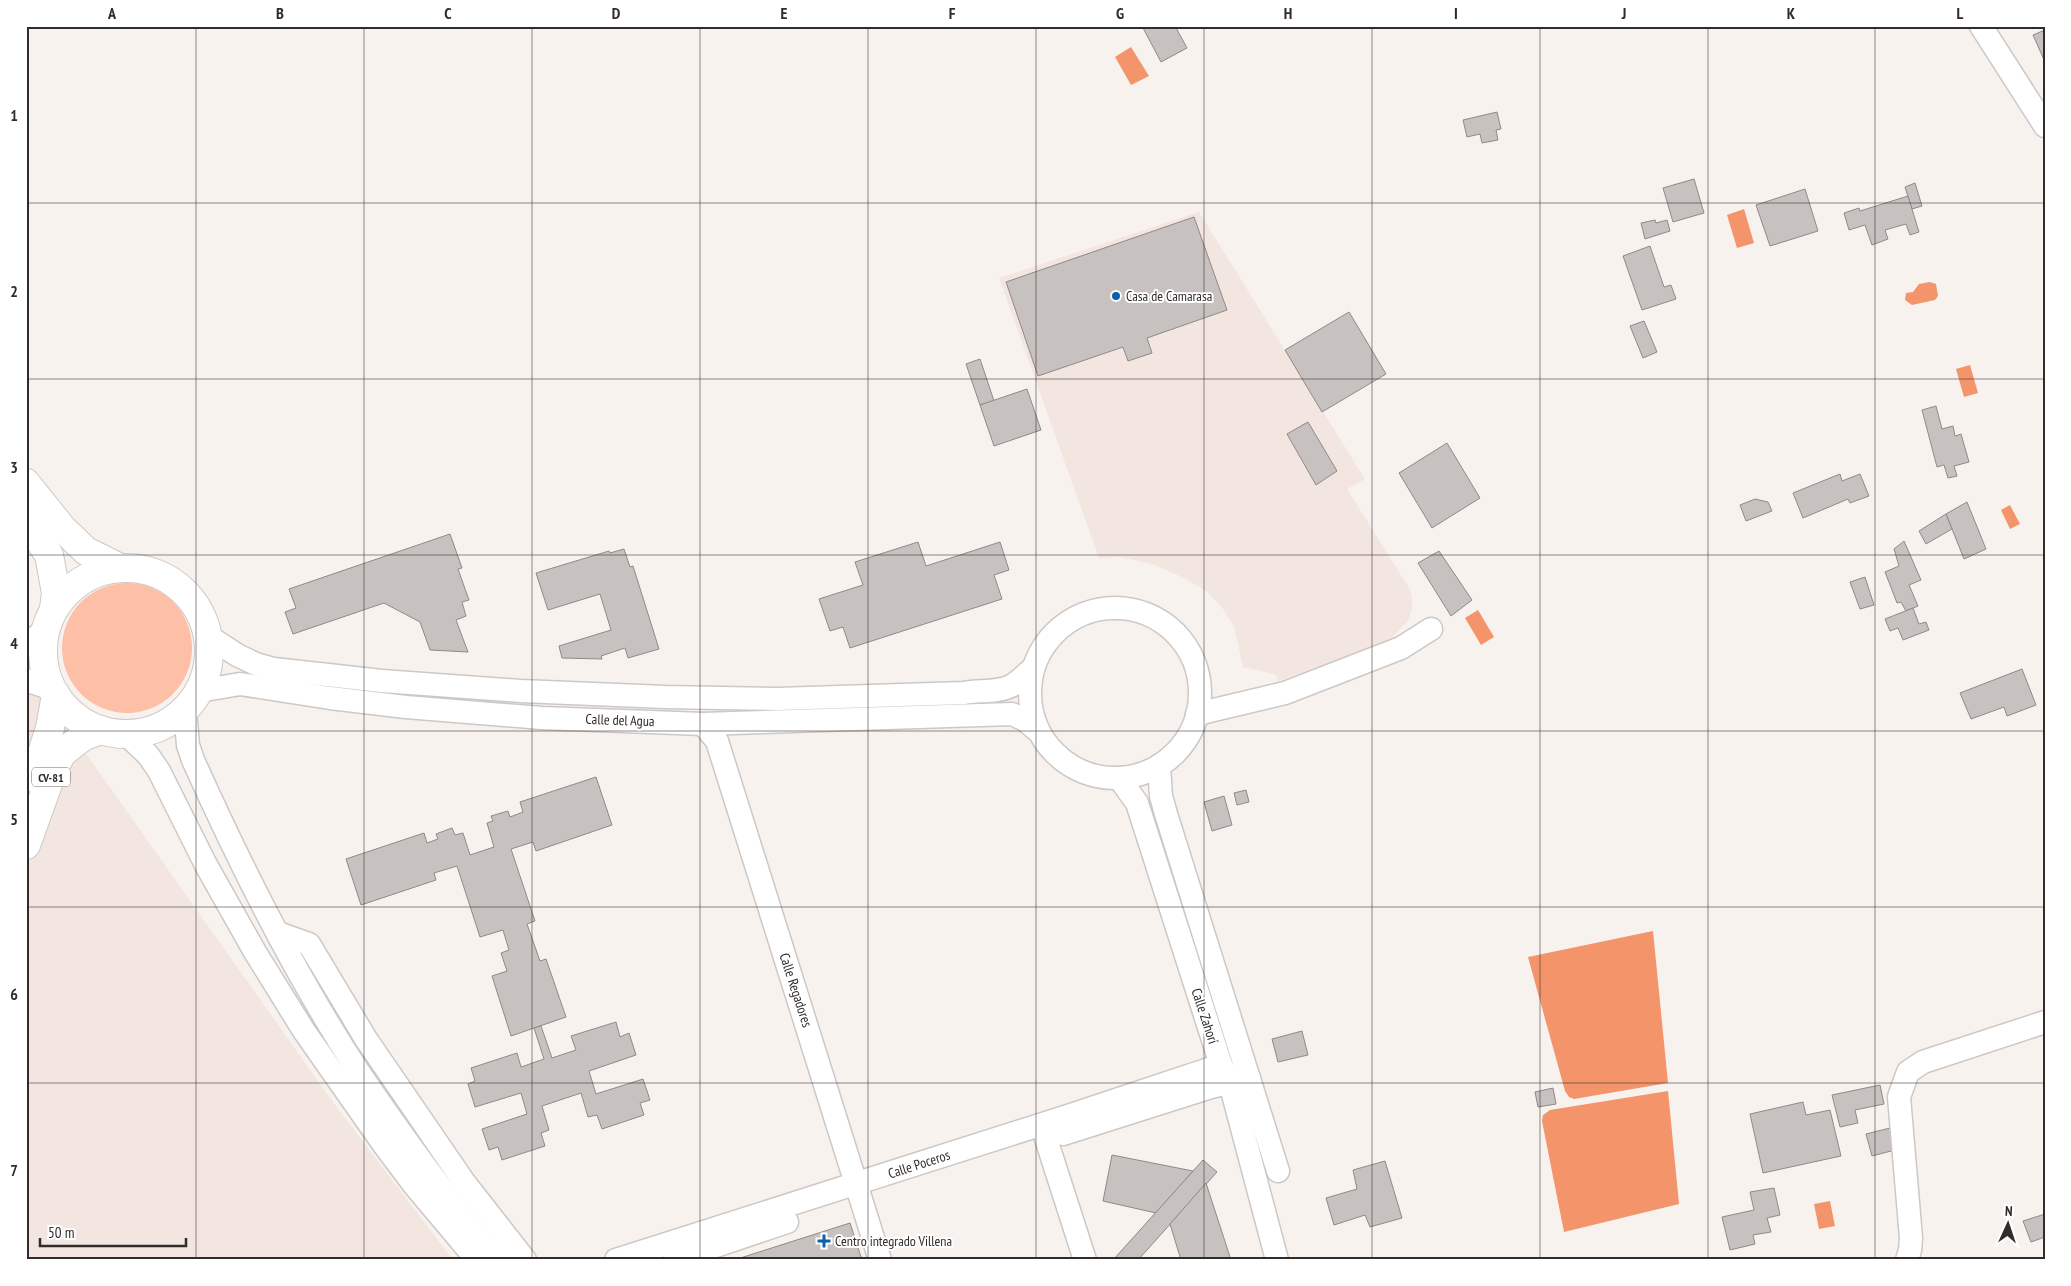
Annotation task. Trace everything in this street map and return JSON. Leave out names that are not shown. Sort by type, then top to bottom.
[{"type":"main road","points":[[26,482],[62,528],[86,550],[120,568]]},
{"type":"main road","points":[[26,521],[49,555],[56,593],[42,628],[43,659],[54,692],[68,710],[84,722],[114,732],[148,731],[168,723],[192,700],[206,673],[210,655],[208,636],[200,613],[186,593],[167,578],[144,570],[120,568],[100,572],[82,580],[67,593],[42,628]]},
{"type":"main road","name":"CV-81","points":[[26,797],[50,728],[54,692]]},
{"type":"main road","name":"CV-81","points":[[26,845],[53,770],[62,753],[84,736],[114,732]]},
{"type":"street","points":[[1981,26],[2045,126]]},
{"type":"street","points":[[1112,608],[1138,612],[1162,622],[1181,640],[1190,655],[1194,663],[1200,688],[1197,714],[1189,735],[1159,766],[1140,774],[1119,778],[1094,776],[1072,767],[1052,752],[1038,731],[1031,711],[1029,690],[1033,668],[1044,645],[1063,626],[1086,613],[1112,608]]},
{"type":"street","points":[[1197,714],[1285,693],[1401,648],[1431,630]]},
{"type":"street","name":"Calle del Agua","points":[[208,636],[256,664],[290,672],[521,691],[646,696],[777,699],[964,693],[978,690],[996,690],[1012,685],[1033,668]]},
{"type":"street","points":[[26,680],[54,692]]},
{"type":"street","name":"Calle del Agua","points":[[192,700],[240,684],[330,698],[542,718],[703,724],[1012,714],[1025,720],[1038,731]]},
{"type":"street","points":[[192,700],[188,745],[192,760],[234,850],[298,972],[357,1070],[438,1184],[498,1260]]},
{"type":"street","name":"Calle Regadores","points":[[737,723],[732,736],[730,753],[864,1189],[880,1260]]},
{"type":"street","name":"Calle Regadores","points":[[703,724],[717,741],[864,1189],[894,1260]]},
{"type":"street","points":[[114,732],[148,755],[159,771],[206,865],[245,934],[308,1038],[414,1185],[477,1260]]},
{"type":"street","name":"Calle Zahorí","points":[[1159,766],[1161,796],[1233,1075],[1277,1260]]},
{"type":"street","name":"Calle Zahorí","points":[[1119,778],[1137,803],[1233,1075],[1278,1171]]},
{"type":"street","points":[[278,933],[309,944],[366,1039],[453,1166],[525,1260]]},
{"type":"street","points":[[1907,1260],[1911,1238],[1899,1097],[1908,1072],[1923,1062],[2045,1022]]},
{"type":"street","name":"Calle Poceros","points":[[674,1260],[864,1189],[1233,1075]]},
{"type":"street","name":"Calle Poceros","points":[[616,1260],[1046,1139],[1233,1075]]},
{"type":"street","points":[[1046,1139],[1085,1260]]},
{"type":"shaded area","points":[[1131,47],[1149,76],[1131,85],[1115,57]]},
{"type":"shaded area","points":[[1744,209],[1754,243],[1737,248],[1727,215]]},
{"type":"shaded area","points":[[1199,212],[1365,479],[1347,489],[1409,588],[1412,596],[1412,608],[1408,621],[1392,637],[1378,645],[1278,681],[1275,674],[1243,667],[1234,626],[1221,606],[1206,591],[1182,577],[1152,564],[1120,557],[1099,558],[999,278]]},
{"type":"shaded area","points":[[1930,282],[1936,284],[1938,296],[1935,300],[1912,305],[1905,300],[1906,293],[1913,292],[1919,284]]},
{"type":"shaded area","points":[[1970,365],[1978,393],[1964,397],[1956,369]]},
{"type":"shaded area","points":[[2010,505],[2020,524],[2010,529],[2001,510]]},
{"type":"shaded area","points":[[127,583],[140,584],[152,588],[173,602],[187,623],[191,635],[191,661],[187,673],[173,694],[152,708],[140,712],[127,713],[114,712],[102,708],[81,694],[67,673],[63,661],[62,648],[63,635],[67,623],[81,602],[102,588],[114,584]]},
{"type":"shaded area","points":[[1478,610],[1494,637],[1481,645],[1465,618]]},
{"type":"shaded area","points":[[26,669],[332,1101],[453,1260],[26,1260]]},
{"type":"shaded area","points":[[1653,931],[1668,1083],[1574,1099],[1569,1097],[1565,1091],[1528,957]]},
{"type":"shaded area","points":[[1668,1091],[1679,1204],[1564,1232],[1542,1121],[1543,1115],[1550,1110]]},
{"type":"shaded area","points":[[1830,1201],[1835,1226],[1819,1229],[1814,1204]]},
{"type":"building","points":[[1142,26],[1175,26],[1187,48],[1161,62]]},
{"type":"building","points":[[2045,30],[2045,62],[2033,35]]},
{"type":"building","points":[[1497,112],[1501,129],[1496,130],[1498,140],[1482,143],[1480,134],[1467,137],[1463,120]]},
{"type":"building","points":[[1694,179],[1704,213],[1673,222],[1663,188]]},
{"type":"building","points":[[1915,183],[1922,206],[1912,209],[1905,187]]},
{"type":"building","points":[[1805,189],[1818,231],[1770,246],[1756,205]]},
{"type":"building","points":[[1908,196],[1919,232],[1910,235],[1906,224],[1885,230],[1888,239],[1872,245],[1865,225],[1849,230],[1844,213],[1859,208],[1860,211]]},
{"type":"building","name":"Casa de Camarasa","points":[[1194,217],[1227,310],[1147,338],[1152,353],[1128,361],[1123,347],[1038,376],[1006,282]]},
{"type":"building","points":[[1655,220],[1656,223],[1667,220],[1670,231],[1645,239],[1641,223]]},
{"type":"building","points":[[1650,246],[1664,287],[1671,285],[1676,299],[1642,310],[1623,256]]},
{"type":"building","points":[[1349,312],[1386,374],[1322,412],[1285,350]]},
{"type":"building","points":[[1644,321],[1657,352],[1643,358],[1630,326]]},
{"type":"building","points":[[980,359],[994,401],[980,405],[966,364]]},
{"type":"building","points":[[1027,389],[1041,430],[994,446],[980,405]]},
{"type":"building","points":[[1936,406],[1942,429],[1953,426],[1955,436],[1961,434],[1969,462],[1954,466],[1957,476],[1948,478],[1944,465],[1937,467],[1922,410]]},
{"type":"building","points":[[1308,422],[1337,471],[1316,485],[1287,434]]},
{"type":"building","points":[[1447,443],[1480,498],[1432,528],[1399,473]]},
{"type":"building","points":[[1840,474],[1842,481],[1860,474],[1869,496],[1850,503],[1848,499],[1803,518],[1793,493]]},
{"type":"building","points":[[1755,499],[1768,502],[1772,511],[1746,521],[1740,505]]},
{"type":"building","points":[[1967,502],[1986,549],[1964,559],[1946,514]]},
{"type":"building","points":[[1946,514],[1952,529],[1926,544],[1919,531]]},
{"type":"building","points":[[450,534],[462,568],[458,569],[469,600],[462,602],[466,616],[456,620],[468,652],[430,650],[420,622],[384,603],[293,634],[285,612],[296,608],[289,589]]},
{"type":"building","points":[[1904,541],[1921,580],[1909,585],[1918,606],[1906,611],[1901,602],[1897,603],[1885,572],[1899,566],[1894,549]]},
{"type":"building","points":[[918,542],[926,566],[1000,542],[1009,570],[994,575],[1002,599],[850,648],[843,627],[830,631],[819,599],[863,585],[855,562]]},
{"type":"building","points":[[624,549],[630,567],[633,566],[659,649],[628,658],[625,648],[601,656],[602,659],[562,658],[559,646],[611,630],[600,594],[548,610],[536,573],[609,551],[610,553]]},
{"type":"building","points":[[1439,551],[1472,600],[1451,616],[1418,563]]},
{"type":"building","points":[[1865,577],[1874,605],[1860,609],[1850,582]]},
{"type":"building","points":[[1913,608],[1919,624],[1926,622],[1929,630],[1903,640],[1898,628],[1890,631],[1885,619]]},
{"type":"building","points":[[2022,669],[2036,705],[2007,716],[2004,707],[1971,719],[1960,693]]},
{"type":"building","points":[[596,777],[612,825],[536,851],[533,842],[511,849],[535,921],[527,924],[540,961],[546,959],[566,1017],[511,1036],[492,976],[507,971],[501,953],[509,950],[503,930],[480,937],[457,866],[434,873],[436,880],[361,905],[346,859],[424,833],[427,843],[438,839],[436,834],[452,828],[455,835],[463,833],[470,855],[494,847],[487,823],[493,821],[491,816],[508,811],[510,817],[523,812],[520,802]]},
{"type":"building","points":[[1246,790],[1249,802],[1237,805],[1234,793]]},
{"type":"building","points":[[1224,796],[1232,825],[1212,831],[1204,802]]},
{"type":"building","points":[[616,1022],[620,1037],[629,1033],[636,1055],[589,1071],[596,1094],[643,1079],[650,1100],[640,1103],[644,1115],[602,1129],[597,1115],[588,1117],[581,1093],[542,1106],[549,1130],[541,1133],[545,1146],[502,1160],[498,1147],[489,1150],[482,1129],[527,1114],[521,1093],[475,1107],[468,1084],[475,1081],[471,1068],[517,1053],[521,1067],[544,1059],[534,1028],[541,1026],[552,1058],[576,1050],[571,1036]]},
{"type":"building","points":[[1302,1031],[1308,1055],[1278,1062],[1272,1039]]},
{"type":"building","points":[[1880,1085],[1884,1104],[1855,1110],[1858,1123],[1840,1127],[1832,1095]]},
{"type":"building","points":[[1553,1088],[1556,1104],[1538,1107],[1535,1092]]},
{"type":"building","points":[[1803,1102],[1806,1115],[1830,1110],[1841,1156],[1763,1173],[1750,1114]]},
{"type":"building","points":[[1890,1128],[1895,1150],[1872,1156],[1866,1134]]},
{"type":"building","points":[[1112,1155],[1193,1171],[1156,1213],[1103,1201]]},
{"type":"building","points":[[1203,1160],[1217,1172],[1138,1260],[1113,1260]]},
{"type":"building","points":[[1385,1161],[1402,1218],[1370,1227],[1365,1215],[1334,1225],[1326,1198],[1357,1189],[1353,1170]]},
{"type":"building","points":[[1206,1183],[1231,1260],[1181,1260],[1170,1224]]},
{"type":"building","points":[[1774,1188],[1780,1215],[1767,1218],[1771,1232],[1753,1235],[1755,1244],[1730,1250],[1722,1217],[1754,1210],[1750,1192]]},
{"type":"building","points":[[2045,1214],[2045,1237],[2031,1242],[2023,1221]]},
{"type":"building","name":"Centro integrado Villena","points":[[850,1223],[862,1260],[734,1260]]},
{"type":"place","name":"Casa de Camarasa","points":[[1116,296]]},
{"type":"place","name":"Centro integrado Villena","points":[[824,1241]]}]
